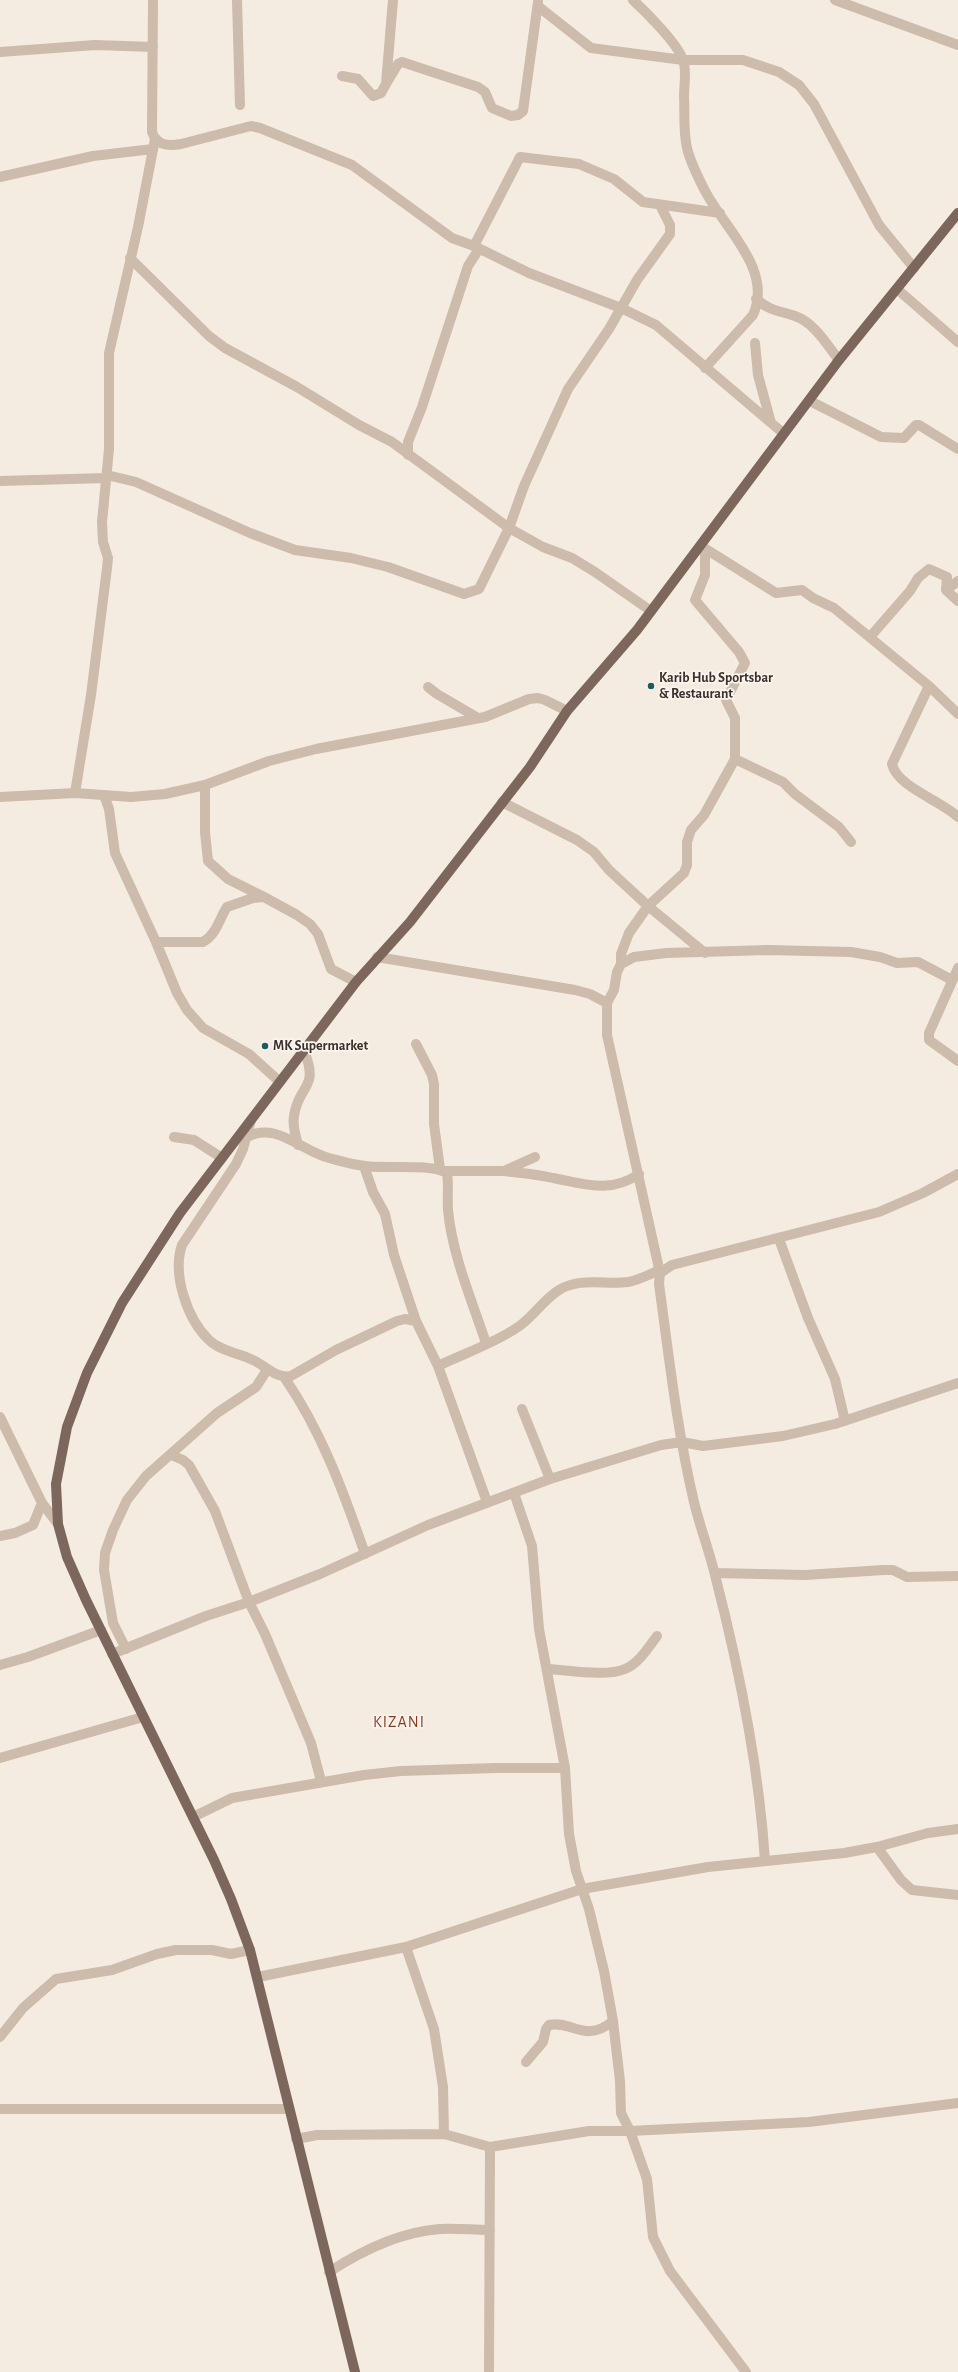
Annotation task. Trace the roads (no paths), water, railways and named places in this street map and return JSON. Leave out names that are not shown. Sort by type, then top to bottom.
[{"type":"main road","points":[[355,2372],[288,2109],[258,1977],[232,1898],[142,1717],[67,1557],[58,1524],[56,1484],[67,1428],[97,1349],[122,1303],[168,1232],[222,1158],[356,982],[410,922],[530,767],[567,711],[703,548],[783,433],[810,401],[839,360],[958,213]]},
{"type":"street","points":[[75,793],[92,695],[108,568],[108,558],[102,533],[110,449],[109,353],[154,144],[152,132],[153,0]]},
{"type":"street","points":[[237,0],[240,105]]},
{"type":"street","points":[[386,84],[394,0]]},
{"type":"street","points":[[633,0],[649,14],[683,60],[687,148],[704,189],[746,253],[754,270],[759,288],[756,299],[758,306],[753,315],[705,368]]},
{"type":"street","points":[[835,0],[958,44]]},
{"type":"street","points":[[342,76],[358,79],[373,96],[381,93],[398,64],[402,62],[478,87],[486,92],[492,108],[511,116],[518,115],[523,111],[527,93],[531,50],[539,3]]},
{"type":"street","points":[[539,3],[591,48],[683,60],[743,60],[779,72],[800,85],[814,104],[879,225],[914,268]]},
{"type":"street","points":[[0,52],[95,45],[153,47]]},
{"type":"street","points":[[0,177],[154,144],[170,146],[237,129],[260,128],[352,165],[440,231],[476,247],[529,274],[621,308],[656,325],[783,433]]},
{"type":"street","points":[[408,455],[408,442],[422,407],[468,266],[520,156],[578,164],[614,179],[644,202],[720,214]]},
{"type":"street","points":[[0,481],[107,476],[136,482],[250,533],[295,550],[351,558],[388,567],[464,594],[479,589],[508,528],[524,486],[568,389],[610,329],[637,280],[670,234],[670,225],[660,204]]},
{"type":"street","points":[[130,258],[210,336],[225,348],[297,387],[355,423],[392,442],[508,528],[543,547],[578,561],[616,585],[651,611]]},
{"type":"street","points":[[897,289],[958,342]]},
{"type":"street","points":[[756,299],[768,309],[797,316],[808,323],[839,360]]},
{"type":"street","points":[[755,343],[758,376],[771,423]]},
{"type":"street","points":[[810,401],[881,437],[904,438],[916,425],[919,425],[958,449]]},
{"type":"street","points":[[703,548],[776,593],[802,590],[813,598],[834,608],[929,686],[958,714]]},
{"type":"street","points":[[703,548],[704,575],[695,600],[739,652],[745,663],[726,700],[735,718],[735,759],[704,815],[691,830],[687,842],[687,865],[684,873],[648,906],[629,933],[621,954],[621,964],[617,972],[614,990],[607,1003],[607,1035],[660,1272],[659,1284],[682,1442],[696,1513],[715,1573],[732,1644],[762,1808],[765,1861]]},
{"type":"street","points":[[870,637],[910,591],[918,578],[929,569],[947,577],[946,590]]},
{"type":"street","points":[[946,590],[958,581]]},
{"type":"street","points":[[946,590],[958,601]]},
{"type":"street","points":[[929,686],[892,764],[893,770],[910,785],[958,817]]},
{"type":"street","points":[[428,687],[437,694],[478,718]]},
{"type":"street","points":[[0,796],[75,793],[131,797],[165,794],[205,785],[269,761],[316,749],[478,718],[538,698],[567,711]]},
{"type":"street","points":[[735,759],[783,782],[795,794],[839,827],[851,842]]},
{"type":"street","points":[[205,785],[205,844],[208,861],[228,879],[264,897],[310,924],[318,934],[331,969],[356,982]]},
{"type":"street","points":[[104,795],[109,809],[115,853],[156,942],[164,966],[187,1010],[203,1028],[249,1054],[280,1082]]},
{"type":"street","points":[[502,802],[577,840],[594,852],[609,870],[648,906],[705,953]]},
{"type":"street","points":[[156,942],[203,942],[209,939],[216,929],[227,907],[253,898],[264,897]]},
{"type":"street","points":[[621,964],[634,957],[666,953],[768,950],[851,952],[880,957],[897,963],[918,962],[952,980]]},
{"type":"street","points":[[377,957],[575,990],[590,994],[607,1003]]},
{"type":"street","points":[[958,968],[934,1017],[929,1033],[929,1040],[958,1061]]},
{"type":"street","points":[[416,1044],[432,1075],[434,1084],[434,1124],[442,1170],[447,1173],[449,1184],[448,1209],[465,1285],[486,1343]]},
{"type":"street","points":[[298,1145],[294,1116],[310,1077],[310,1068],[304,1051]]},
{"type":"street","points":[[251,1120],[247,1137],[236,1164],[182,1245],[178,1258],[179,1279],[184,1297],[209,1340],[220,1348],[255,1361],[267,1370],[284,1377],[291,1376],[336,1350],[406,1319],[416,1321]]},
{"type":"street","points":[[247,1137],[256,1132],[272,1132],[319,1156],[364,1166],[442,1170],[504,1171],[551,1177],[592,1186],[610,1186],[626,1183],[639,1174]]},
{"type":"street","points":[[174,1137],[194,1140],[222,1158]]},
{"type":"street","points":[[504,1171],[535,1157]]},
{"type":"street","points":[[364,1166],[373,1192],[385,1214],[394,1255],[416,1321],[438,1366],[487,1502]]},
{"type":"street","points":[[438,1366],[486,1343],[500,1338],[518,1327],[559,1290],[574,1284],[590,1282],[609,1284],[630,1282],[660,1272],[672,1266],[879,1212],[923,1193],[958,1174]]},
{"type":"street","points":[[779,1239],[808,1318],[835,1379],[845,1421]]},
{"type":"street","points":[[406,1319],[411,1307]]},
{"type":"street","points":[[126,1649],[113,1623],[104,1570],[105,1553],[113,1530],[127,1500],[146,1476],[217,1413],[256,1387],[267,1370]]},
{"type":"street","points":[[284,1377],[305,1413],[334,1472],[365,1554]]},
{"type":"street","points":[[112,1654],[206,1616],[249,1602],[320,1574],[487,1502],[550,1479],[661,1445],[682,1442],[703,1446],[783,1436],[845,1421],[958,1383]]},
{"type":"street","points":[[522,1409],[550,1479]]},
{"type":"street","points":[[0,1416],[42,1503],[58,1524]]},
{"type":"street","points":[[170,1455],[184,1460],[190,1466],[215,1511],[249,1602],[265,1634],[311,1743],[321,1781]]},
{"type":"street","points":[[514,1493],[532,1546],[539,1629],[548,1669],[565,1768],[569,1834],[576,1871],[590,1909],[604,1971],[613,2021],[620,2081],[621,2113],[630,2131],[647,2179],[653,2237],[660,2254],[670,2271],[746,2372]]},
{"type":"street","points":[[0,1536],[16,1533],[33,1526],[42,1503]]},
{"type":"street","points":[[715,1573],[806,1575],[888,1570],[907,1576],[958,1576]]},
{"type":"street","points":[[0,1665],[28,1657],[101,1630]]},
{"type":"street","points":[[548,1669],[610,1672],[625,1669],[641,1657],[657,1636]]},
{"type":"street","points":[[0,1758],[142,1717]]},
{"type":"street","points":[[193,1817],[232,1798],[321,1781],[401,1771],[565,1768]]},
{"type":"street","points":[[258,1977],[406,1947],[582,1889],[708,1867],[844,1853],[877,1847],[928,1833],[958,1829]]},
{"type":"street","points":[[877,1847],[901,1880],[912,1890],[958,1895]]},
{"type":"street","points":[[406,1947],[434,2029],[443,2087],[444,2134]]},
{"type":"street","points":[[0,2037],[23,2008],[56,1979],[112,1970],[157,1954],[176,1950],[212,1950],[231,1954],[250,1950]]},
{"type":"street","points":[[526,2062],[543,2042],[549,2025],[555,2024],[581,2032],[604,2028],[613,2021]]},
{"type":"street","points":[[296,2139],[317,2135],[444,2134],[490,2147],[589,2131],[630,2131],[809,2122],[958,2103]]},
{"type":"street","points":[[0,2108],[288,2109]]},
{"type":"street","points":[[611,2131],[621,2113]]},
{"type":"street","points":[[489,2372],[490,2147]]},
{"type":"street","points":[[329,2272],[343,2262],[382,2245],[416,2233],[441,2229],[490,2230]]},
{"type":"place","name":"Karib Hub Sportsbar & Restaurant","points":[[651,686]]},
{"type":"place","name":"MK Supermarket","points":[[265,1046]]},
{"type":"district","name":"KIZANI","points":[[399,1722]]}]
